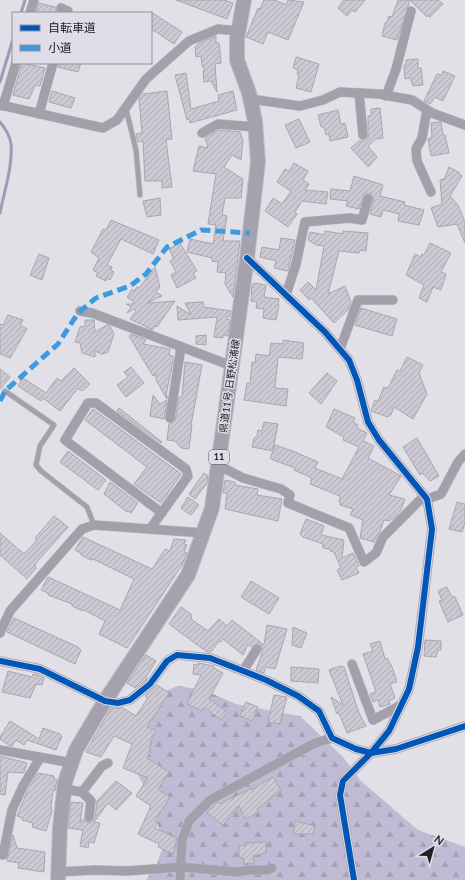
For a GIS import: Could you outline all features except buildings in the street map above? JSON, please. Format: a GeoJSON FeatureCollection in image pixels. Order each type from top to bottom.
{"type":"FeatureCollection","features":[{"type":"Feature","properties":{"kind":"main road","name":"県道11号 日野松浦線"},"geometry":{"type":"LineString","coordinates":[[58,876],[60,827],[64,790],[76,750],[105,701],[188,575],[212,508],[247,258],[258,162],[255,127],[250,99],[238,60],[238,31],[244,0]]}},
{"type":"Feature","properties":{"kind":"street"},"geometry":{"type":"LineString","coordinates":[[30,12],[34,0]]}},
{"type":"Feature","properties":{"kind":"street"},"geometry":{"type":"LineString","coordinates":[[386,96],[396,69],[411,11]]}},
{"type":"Feature","properties":{"kind":"street"},"geometry":{"type":"LineString","coordinates":[[16,64],[2,105],[103,128],[117,120],[125,105],[146,79],[189,40],[218,29],[238,31]]}},
{"type":"Feature","properties":{"kind":"street"},"geometry":{"type":"LineString","coordinates":[[39,114],[54,64]]}},
{"type":"Feature","properties":{"kind":"street"},"geometry":{"type":"LineString","coordinates":[[250,99],[300,106],[323,100],[340,92],[359,93],[412,100],[428,110],[464,122]]}},
{"type":"Feature","properties":{"kind":"street"},"geometry":{"type":"LineString","coordinates":[[359,93],[364,135]]}},
{"type":"Feature","properties":{"kind":"street"},"geometry":{"type":"LineString","coordinates":[[428,110],[422,138],[416,149],[417,161],[431,192]]}},
{"type":"Feature","properties":{"kind":"street"},"geometry":{"type":"LineString","coordinates":[[202,133],[218,124],[255,127]]}},
{"type":"Feature","properties":{"kind":"street"},"geometry":{"type":"LineString","coordinates":[[286,295],[296,264],[305,222],[350,218],[362,220],[368,199]]}},
{"type":"Feature","properties":{"kind":"street"},"geometry":{"type":"LineString","coordinates":[[247,258],[350,360],[368,422],[379,440],[425,498],[432,529],[423,604],[412,675],[408,689],[389,731],[371,753],[343,781],[340,795],[354,880]]}},
{"type":"Feature","properties":{"kind":"street"},"geometry":{"type":"LineString","coordinates":[[340,349],[358,300],[393,300]]}},
{"type":"Feature","properties":{"kind":"street"},"geometry":{"type":"LineString","coordinates":[[80,311],[92,313],[232,366]]}},
{"type":"Feature","properties":{"kind":"street"},"geometry":{"type":"LineString","coordinates":[[170,418],[181,347]]}},
{"type":"Feature","properties":{"kind":"street"},"geometry":{"type":"LineString","coordinates":[[150,529],[162,513],[188,476],[186,469],[96,403],[88,403],[65,440],[162,513]]}},
{"type":"Feature","properties":{"kind":"street"},"geometry":{"type":"LineString","coordinates":[[218,465],[243,478],[281,489],[290,495],[288,503],[348,528],[364,562],[376,552],[383,538],[425,498],[441,494],[458,462],[465,454]]}},
{"type":"Feature","properties":{"kind":"street"},"geometry":{"type":"LineString","coordinates":[[0,633],[10,611],[82,529],[94,525],[204,533]]}},
{"type":"Feature","properties":{"kind":"street"},"geometry":{"type":"LineString","coordinates":[[243,671],[257,649]]}},
{"type":"Feature","properties":{"kind":"street"},"geometry":{"type":"LineString","coordinates":[[0,661],[40,669],[105,701],[118,703],[130,700],[150,684],[167,661],[177,655],[210,658],[266,680],[304,700],[318,711],[332,738],[356,749],[371,753],[396,748],[465,726]]}},
{"type":"Feature","properties":{"kind":"street"},"geometry":{"type":"LineString","coordinates":[[352,664],[373,720],[401,705]]}},
{"type":"Feature","properties":{"kind":"street"},"geometry":{"type":"LineString","coordinates":[[180,880],[182,841],[189,821],[210,800],[315,743],[332,738]]}},
{"type":"Feature","properties":{"kind":"street"},"geometry":{"type":"LineString","coordinates":[[0,750],[72,764]]}},
{"type":"Feature","properties":{"kind":"street"},"geometry":{"type":"LineString","coordinates":[[3,855],[12,810],[23,786],[40,758]]}},
{"type":"Feature","properties":{"kind":"street"},"geometry":{"type":"LineString","coordinates":[[82,792],[102,766],[108,763]]}},
{"type":"Feature","properties":{"kind":"street"},"geometry":{"type":"LineString","coordinates":[[64,790],[82,792],[91,801],[89,817]]}},
{"type":"Feature","properties":{"kind":"street"},"geometry":{"type":"LineString","coordinates":[[58,876],[181,867],[237,872],[249,870],[268,870],[272,868]]}},
{"type":"Feature","properties":{"kind":"lane"},"geometry":{"type":"LineString","coordinates":[[125,105],[136,150],[140,195]]}},
{"type":"Feature","properties":{"kind":"lane"},"geometry":{"type":"LineString","coordinates":[[5,392],[54,425],[40,446],[36,465],[41,471],[87,507],[94,525]]}},
{"type":"Feature","properties":{"kind":"green space"},"geometry":{"type":"Polygon","coordinates":[[[178,686],[204,690],[236,704],[300,716],[343,757],[361,781],[418,830],[465,847],[465,880],[146,880],[155,868],[163,847],[152,800],[139,777],[131,731],[137,713],[153,696],[178,686]]]}},
{"type":"Feature","properties":{"kind":"waterway"},"geometry":{"type":"LineString","coordinates":[[21,12],[25,0]]}},
{"type":"Feature","properties":{"kind":"waterway"},"geometry":{"type":"LineString","coordinates":[[0,82],[12,42]]}},
{"type":"Feature","properties":{"kind":"waterway"},"geometry":{"type":"LineString","coordinates":[[0,122],[10,138],[11,144],[11,161],[0,213]]}},
{"type":"Feature","properties":{"kind":"marked path"},"geometry":{"type":"LineString","coordinates":[[0,401],[5,391],[58,344],[78,313],[96,298],[130,286],[146,274],[167,247],[201,230],[250,233]]}},
{"type":"Feature","properties":{"kind":"cycle path"},"geometry":{"type":"LineString","coordinates":[[247,258],[325,332],[349,360],[357,380],[368,422],[379,440],[427,499],[432,529],[418,647],[409,689],[389,731],[371,753],[343,781],[340,795],[354,880]]}},
{"type":"Feature","properties":{"kind":"cycle path"},"geometry":{"type":"LineString","coordinates":[[0,661],[40,669],[105,701],[118,703],[130,700],[150,684],[167,661],[177,655],[210,658],[266,680],[298,696],[319,711],[332,738],[356,749],[371,753],[396,749],[465,726]]}}]}
